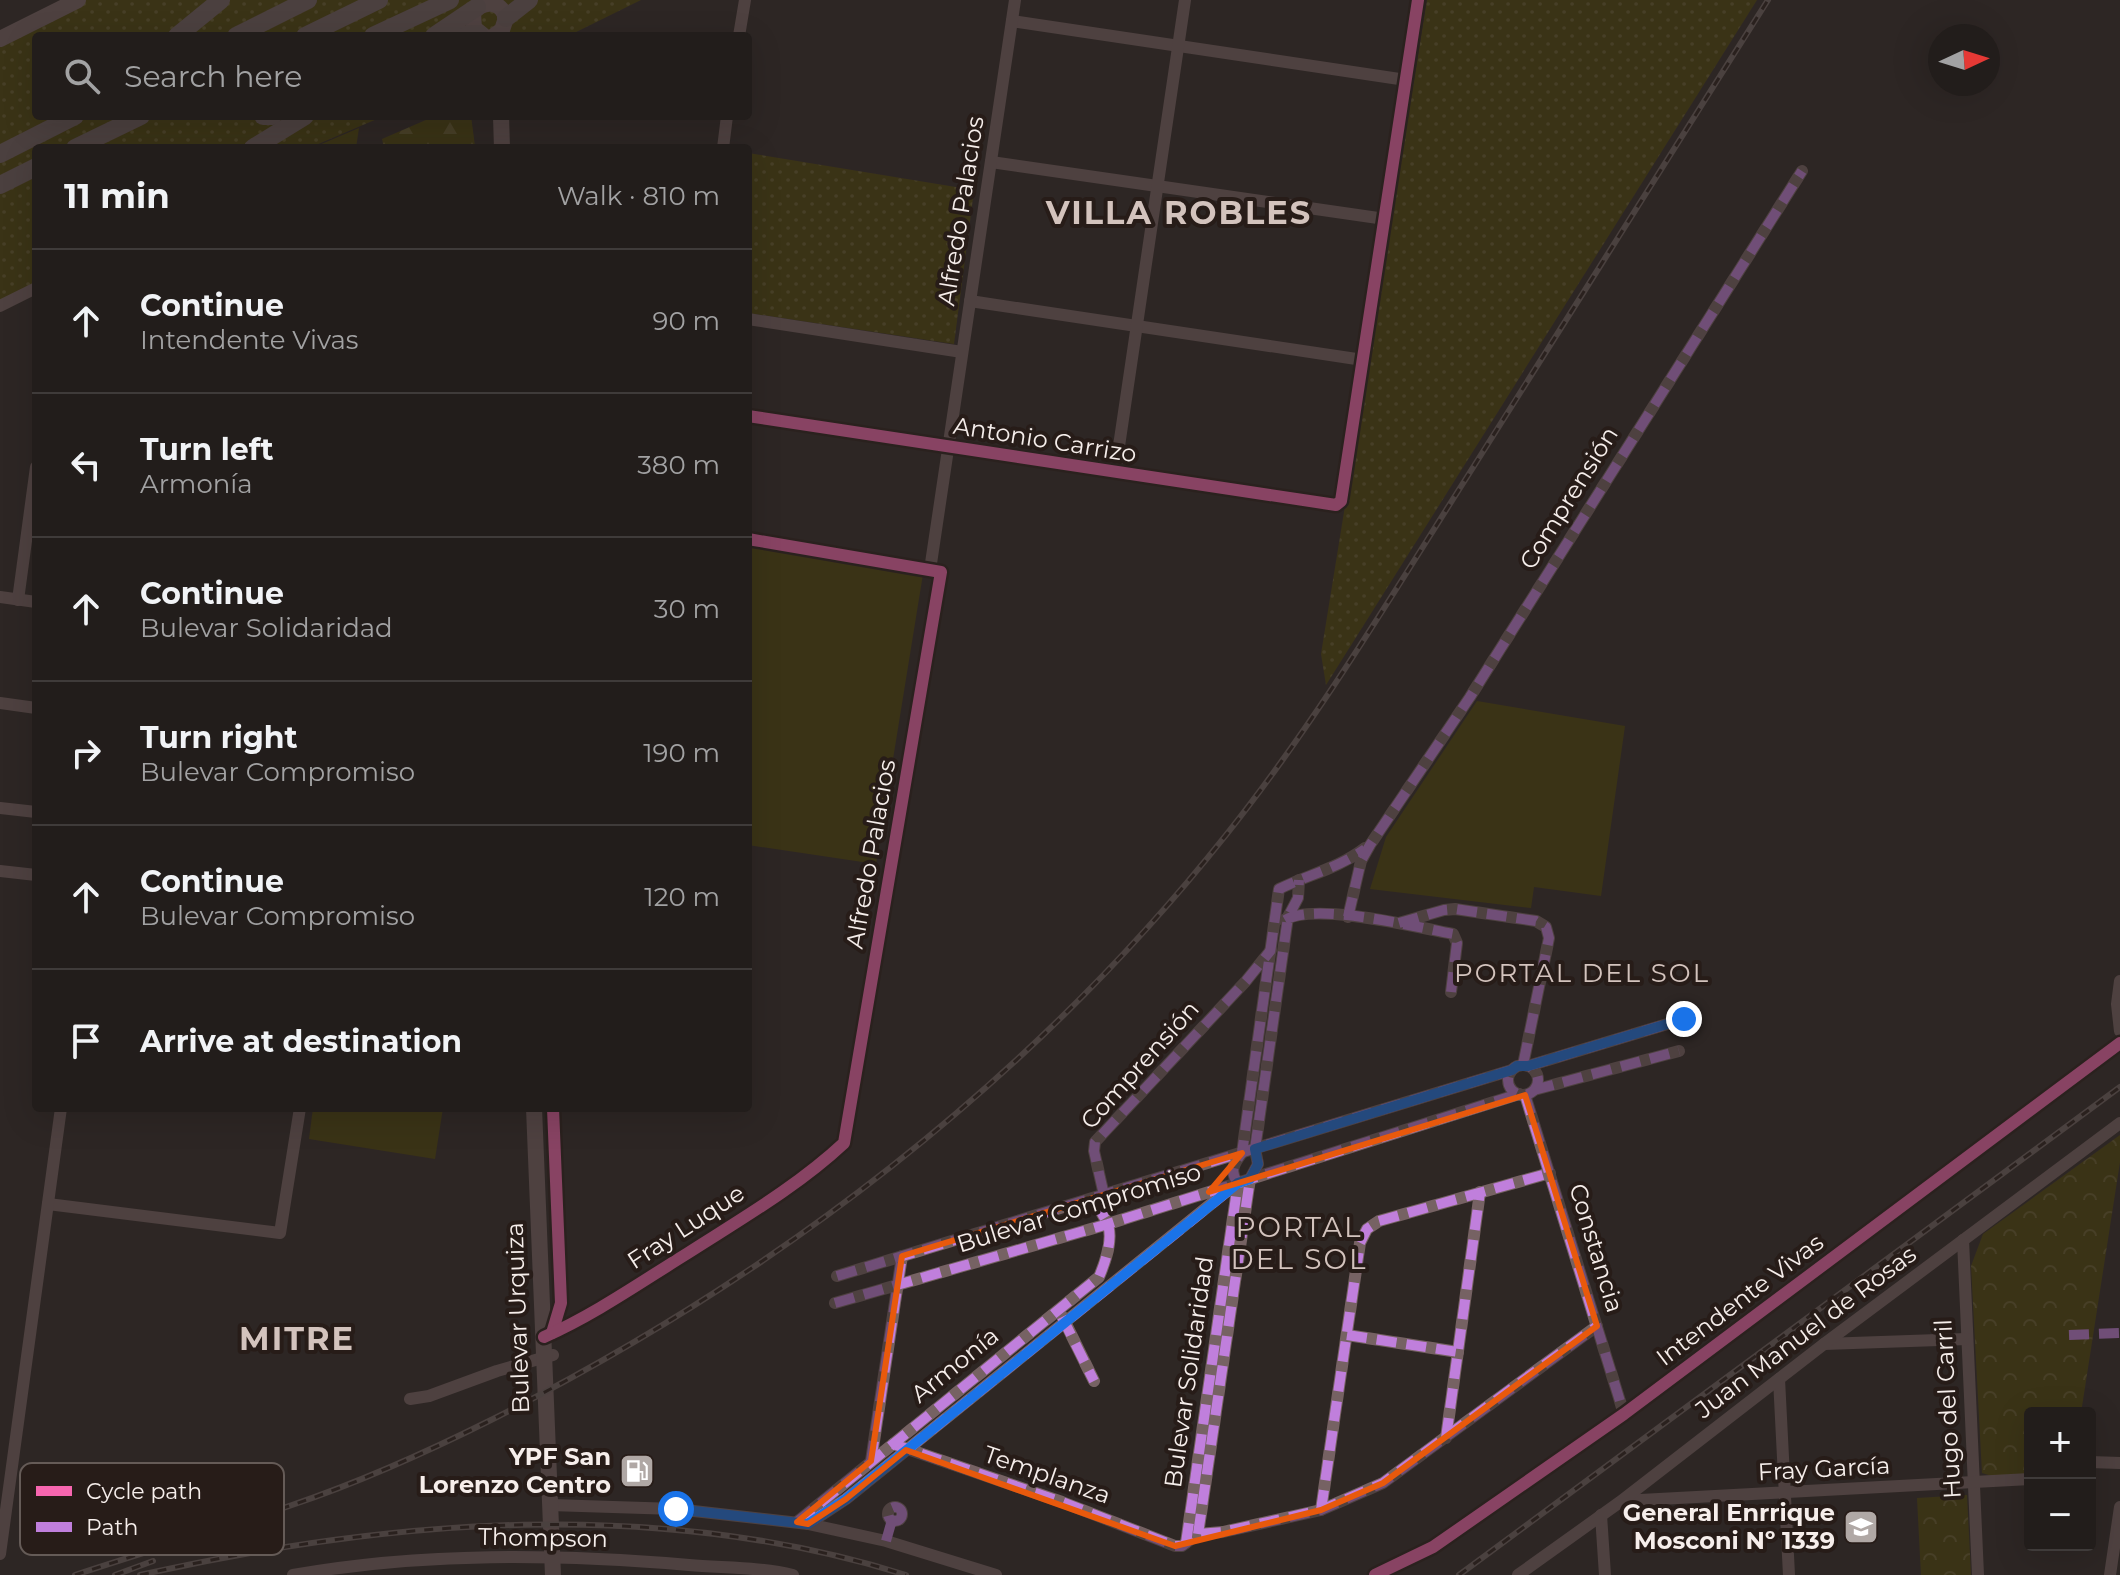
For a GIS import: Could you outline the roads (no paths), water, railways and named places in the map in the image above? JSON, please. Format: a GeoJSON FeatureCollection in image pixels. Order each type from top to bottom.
{"type":"FeatureCollection","features":[{"type":"Feature","properties":{"kind":"highway"},"geometry":{"type":"LineString","coordinates":[[182,32],[221,0]]}},
{"type":"Feature","properties":{"kind":"highway"},"geometry":{"type":"LineString","coordinates":[[244,32],[308,0]]}},
{"type":"Feature","properties":{"kind":"highway"},"geometry":{"type":"LineString","coordinates":[[313,32],[379,0]]}},
{"type":"Feature","properties":{"kind":"highway"},"geometry":{"type":"LineString","coordinates":[[382,32],[450,0]]}},
{"type":"Feature","properties":{"kind":"highway"},"geometry":{"type":"LineString","coordinates":[[461,32],[494,27],[529,0]]}},
{"type":"Feature","properties":{"kind":"highway"},"geometry":{"type":"LineString","coordinates":[[441,32],[480,4]]}},
{"type":"Feature","properties":{"kind":"highway"},"geometry":{"type":"LineString","coordinates":[[29,139],[53,120]]}},
{"type":"Feature","properties":{"kind":"highway"},"geometry":{"type":"LineString","coordinates":[[0,154],[67,120]]}},
{"type":"Feature","properties":{"kind":"highway"},"geometry":{"type":"LineString","coordinates":[[83,144],[133,120]]}},
{"type":"Feature","properties":{"kind":"highway"},"geometry":{"type":"LineString","coordinates":[[257,144],[280,122]]}},
{"type":"Feature","properties":{"kind":"highway"},"geometry":{"type":"LineString","coordinates":[[0,185],[32,169]]}},
{"type":"Feature","properties":{"kind":"highway"},"geometry":{"type":"LineString","coordinates":[[0,193],[32,183]]}},
{"type":"Feature","properties":{"kind":"main road"},"geometry":{"type":"LineString","coordinates":[[0,39],[78,0]]}},
{"type":"Feature","properties":{"kind":"main road"},"geometry":{"type":"LineString","coordinates":[[491,3],[494,27],[472,21],[480,4],[491,3]]}},
{"type":"Feature","properties":{"kind":"main road"},"geometry":{"type":"LineString","coordinates":[[498,120],[499,144]]}},
{"type":"Feature","properties":{"kind":"main road","name":"Bulevar Urquiza"},"geometry":{"type":"LineString","coordinates":[[534,1112],[549,1356],[555,1567]]}},
{"type":"Feature","properties":{"kind":"main road","name":"Bulevar Urquiza"},"geometry":{"type":"LineString","coordinates":[[543,1112],[548,1335]]}},
{"type":"Feature","properties":{"kind":"street"},"geometry":{"type":"LineString","coordinates":[[740,32],[745,0]]}},
{"type":"Feature","properties":{"kind":"street","name":"Alfredo Palacios"},"geometry":{"type":"LineString","coordinates":[[844,1143],[935,571],[948,448],[1015,0]]}},
{"type":"Feature","properties":{"kind":"street"},"geometry":{"type":"LineString","coordinates":[[1115,473],[1185,0]]}},
{"type":"Feature","properties":{"kind":"street"},"geometry":{"type":"LineString","coordinates":[[970,301],[1363,360],[1418,0]]}},
{"type":"Feature","properties":{"kind":"street"},"geometry":{"type":"LineString","coordinates":[[1012,21],[1406,80]]}},
{"type":"Feature","properties":{"kind":"street"},"geometry":{"type":"LineString","coordinates":[[724,144],[726,120]]}},
{"type":"Feature","properties":{"kind":"street"},"geometry":{"type":"LineString","coordinates":[[991,162],[1385,219]]}},
{"type":"Feature","properties":{"kind":"street","name":"Comprensión"},"geometry":{"type":"LineString","coordinates":[[1348,917],[1361,861],[1370,845],[1470,697],[1802,171]]}},
{"type":"Feature","properties":{"kind":"street"},"geometry":{"type":"LineString","coordinates":[[0,306],[32,290]]}},
{"type":"Feature","properties":{"kind":"street"},"geometry":{"type":"LineString","coordinates":[[752,320],[962,352]]}},
{"type":"Feature","properties":{"kind":"street","name":"Antonio Carrizo"},"geometry":{"type":"LineString","coordinates":[[752,417],[1336,505],[1341,501],[1363,360]]}},
{"type":"Feature","properties":{"kind":"street"},"geometry":{"type":"LineString","coordinates":[[18,600],[32,497]]}},
{"type":"Feature","properties":{"kind":"street"},"geometry":{"type":"LineString","coordinates":[[752,540],[935,571]]}},
{"type":"Feature","properties":{"kind":"street"},"geometry":{"type":"LineString","coordinates":[[0,597],[32,602]]}},
{"type":"Feature","properties":{"kind":"street"},"geometry":{"type":"LineString","coordinates":[[0,703],[32,707]]}},
{"type":"Feature","properties":{"kind":"street"},"geometry":{"type":"LineString","coordinates":[[0,808],[32,812]]}},
{"type":"Feature","properties":{"kind":"street","name":"Comprensión"},"geometry":{"type":"LineString","coordinates":[[1299,880],[1351,859],[1370,845]]}},
{"type":"Feature","properties":{"kind":"street"},"geometry":{"type":"LineString","coordinates":[[0,871],[32,875]]}},
{"type":"Feature","properties":{"kind":"street","name":"Bulevar Solidaridad"},"geometry":{"type":"LineString","coordinates":[[1186,1543],[1244,1181],[1258,1164],[1248,1151],[1279,889],[1299,880],[1298,898],[1288,917],[1248,1151],[1235,1162],[1233,1170],[1244,1181]]}},
{"type":"Feature","properties":{"kind":"street"},"geometry":{"type":"LineString","coordinates":[[1399,923],[1455,909],[1536,921],[1546,927],[1549,938],[1521,1067],[1509,1084],[1526,1093],[1537,1076],[1521,1067]]}},
{"type":"Feature","properties":{"kind":"street"},"geometry":{"type":"LineString","coordinates":[[1275,926],[1288,917],[1314,912],[1399,923],[1453,934],[1457,943],[1451,992]]}},
{"type":"Feature","properties":{"kind":"street","name":"Comprensión"},"geometry":{"type":"LineString","coordinates":[[1108,1224],[1099,1211],[1099,1202],[1104,1195],[1094,1151],[1095,1142],[1246,981],[1271,950]]}},
{"type":"Feature","properties":{"kind":"street"},"geometry":{"type":"LineString","coordinates":[[2120,981],[2117,1004],[2120,1031]]}},
{"type":"Feature","properties":{"kind":"street","name":"Bulevar Compromiso"},"geometry":{"type":"LineString","coordinates":[[837,1276],[1684,1019]]}},
{"type":"Feature","properties":{"kind":"street","name":"Intendente Vivas"},"geometry":{"type":"LineString","coordinates":[[1375,1575],[1433,1547],[1624,1414],[2120,1043]]}},
{"type":"Feature","properties":{"kind":"street","name":"Bulevar Compromiso"},"geometry":{"type":"LineString","coordinates":[[835,1303],[1108,1224],[1526,1093],[1679,1051]]}},
{"type":"Feature","properties":{"kind":"street","name":"Constancia"},"geometry":{"type":"LineString","coordinates":[[1526,1093],[1624,1414]]}},
{"type":"Feature","properties":{"kind":"street"},"geometry":{"type":"LineString","coordinates":[[0,1554],[6,1465],[60,1112]]}},
{"type":"Feature","properties":{"kind":"street"},"geometry":{"type":"LineString","coordinates":[[48,1204],[280,1233],[299,1112]]}},
{"type":"Feature","properties":{"kind":"street","name":"Juan Manuel de Rosas"},"geometry":{"type":"LineString","coordinates":[[1518,1575],[1620,1502],[1824,1344],[2120,1123]]}},
{"type":"Feature","properties":{"kind":"street","name":"Fray Luque"},"geometry":{"type":"LineString","coordinates":[[548,1335],[636,1286],[732,1225],[819,1167],[844,1143]]}},
{"type":"Feature","properties":{"kind":"street"},"geometry":{"type":"LineString","coordinates":[[1321,1510],[1360,1243],[1367,1229],[1379,1221],[1550,1173]]}},
{"type":"Feature","properties":{"kind":"street","name":"Bulevar Solidaridad"},"geometry":{"type":"LineString","coordinates":[[1198,1534],[1244,1181]]}},
{"type":"Feature","properties":{"kind":"street","name":"Armonía"},"geometry":{"type":"LineString","coordinates":[[802,1523],[846,1499],[1244,1181]]}},
{"type":"Feature","properties":{"kind":"street"},"geometry":{"type":"LineString","coordinates":[[1446,1438],[1480,1192]]}},
{"type":"Feature","properties":{"kind":"street","name":"Armonía"},"geometry":{"type":"LineString","coordinates":[[802,1523],[871,1461],[1099,1277],[1106,1260],[1108,1224]]}},
{"type":"Feature","properties":{"kind":"street","name":"Hugo del Carril"},"geometry":{"type":"LineString","coordinates":[[1963,1240],[1978,1575]]}},
{"type":"Feature","properties":{"kind":"street"},"geometry":{"type":"LineString","coordinates":[[871,1461],[902,1256]]}},
{"type":"Feature","properties":{"kind":"street"},"geometry":{"type":"LineString","coordinates":[[1059,1310],[1094,1381]]}},
{"type":"Feature","properties":{"kind":"street"},"geometry":{"type":"LineString","coordinates":[[1186,1543],[1198,1534],[1223,1532],[1321,1510],[1383,1483],[1597,1326]]}},
{"type":"Feature","properties":{"kind":"street"},"geometry":{"type":"LineString","coordinates":[[1347,1335],[1458,1352]]}},
{"type":"Feature","properties":{"kind":"street"},"geometry":{"type":"LineString","coordinates":[[1824,1344],[1967,1339]]}},
{"type":"Feature","properties":{"kind":"street"},"geometry":{"type":"LineString","coordinates":[[410,1399],[429,1396],[549,1356]]}},
{"type":"Feature","properties":{"kind":"street"},"geometry":{"type":"LineString","coordinates":[[1779,1379],[1789,1575]]}},
{"type":"Feature","properties":{"kind":"street","name":"Templanza"},"geometry":{"type":"LineString","coordinates":[[893,1444],[1062,1502],[1175,1546],[1186,1543]]}},
{"type":"Feature","properties":{"kind":"street"},"geometry":{"type":"LineString","coordinates":[[2096,1462],[2120,1463]]}},
{"type":"Feature","properties":{"kind":"street","name":"Fray García"},"geometry":{"type":"LineString","coordinates":[[1620,1502],[2024,1479]]}},
{"type":"Feature","properties":{"kind":"street"},"geometry":{"type":"LineString","coordinates":[[553,1505],[711,1511],[802,1523],[886,1541],[996,1575]]}},
{"type":"Feature","properties":{"kind":"street"},"geometry":{"type":"LineString","coordinates":[[2110,1575],[2120,1507]]}},
{"type":"Feature","properties":{"kind":"street"},"geometry":{"type":"LineString","coordinates":[[1601,1515],[1605,1575]]}},
{"type":"Feature","properties":{"kind":"street"},"geometry":{"type":"LineString","coordinates":[[886,1541],[892,1520]]}},
{"type":"Feature","properties":{"kind":"street"},"geometry":{"type":"LineString","coordinates":[[417,1575],[419,1559]]}},
{"type":"Feature","properties":{"kind":"street","name":"Thompson"},"geometry":{"type":"LineString","coordinates":[[293,1575],[419,1559],[790,1575]]}},
{"type":"Feature","properties":{"kind":"railway"},"geometry":{"type":"LineString","coordinates":[[284,1507],[393,1466],[491,1420],[697,1304],[796,1238],[890,1167],[981,1092],[1068,1011],[1149,926],[1226,835],[1322,704],[1768,0]]}},
{"type":"Feature","properties":{"kind":"railway"},"geometry":{"type":"LineString","coordinates":[[1459,1575],[2120,1087]]}},
{"type":"Feature","properties":{"kind":"railway"},"geometry":{"type":"LineString","coordinates":[[284,1548],[427,1530],[524,1525],[621,1526],[717,1534],[812,1550],[906,1575]]}},
{"type":"Feature","properties":{"kind":"railway"},"geometry":{"type":"LineString","coordinates":[[75,1575],[138,1555]]}},
{"type":"Feature","properties":{"kind":"railway"},"geometry":{"type":"LineString","coordinates":[[140,1575],[241,1555]]}},
{"type":"Feature","properties":{"kind":"railway"},"geometry":{"type":"LineString","coordinates":[[115,1575],[153,1561]]}},
{"type":"Feature","properties":{"kind":"place","name":"YPF San Lorenzo Centro"},"geometry":{"type":"Point","coordinates":[637,1471]}},
{"type":"Feature","properties":{"kind":"place","name":"General Enrrique Mosconi Nº 1339"},"geometry":{"type":"Point","coordinates":[1861,1527]}},
{"type":"Feature","properties":{"kind":"district","name":"VILLA ROBLES"},"geometry":{"type":"Point","coordinates":[1179,213]}},
{"type":"Feature","properties":{"kind":"district","name":"PORTAL DEL SOL"},"geometry":{"type":"Point","coordinates":[1582,973]}},
{"type":"Feature","properties":{"kind":"district","name":"PORTAL DEL SOL"},"geometry":{"type":"Point","coordinates":[1299,1243]}},
{"type":"Feature","properties":{"kind":"district","name":"MITRE"},"geometry":{"type":"Point","coordinates":[297,1339]}}]}
